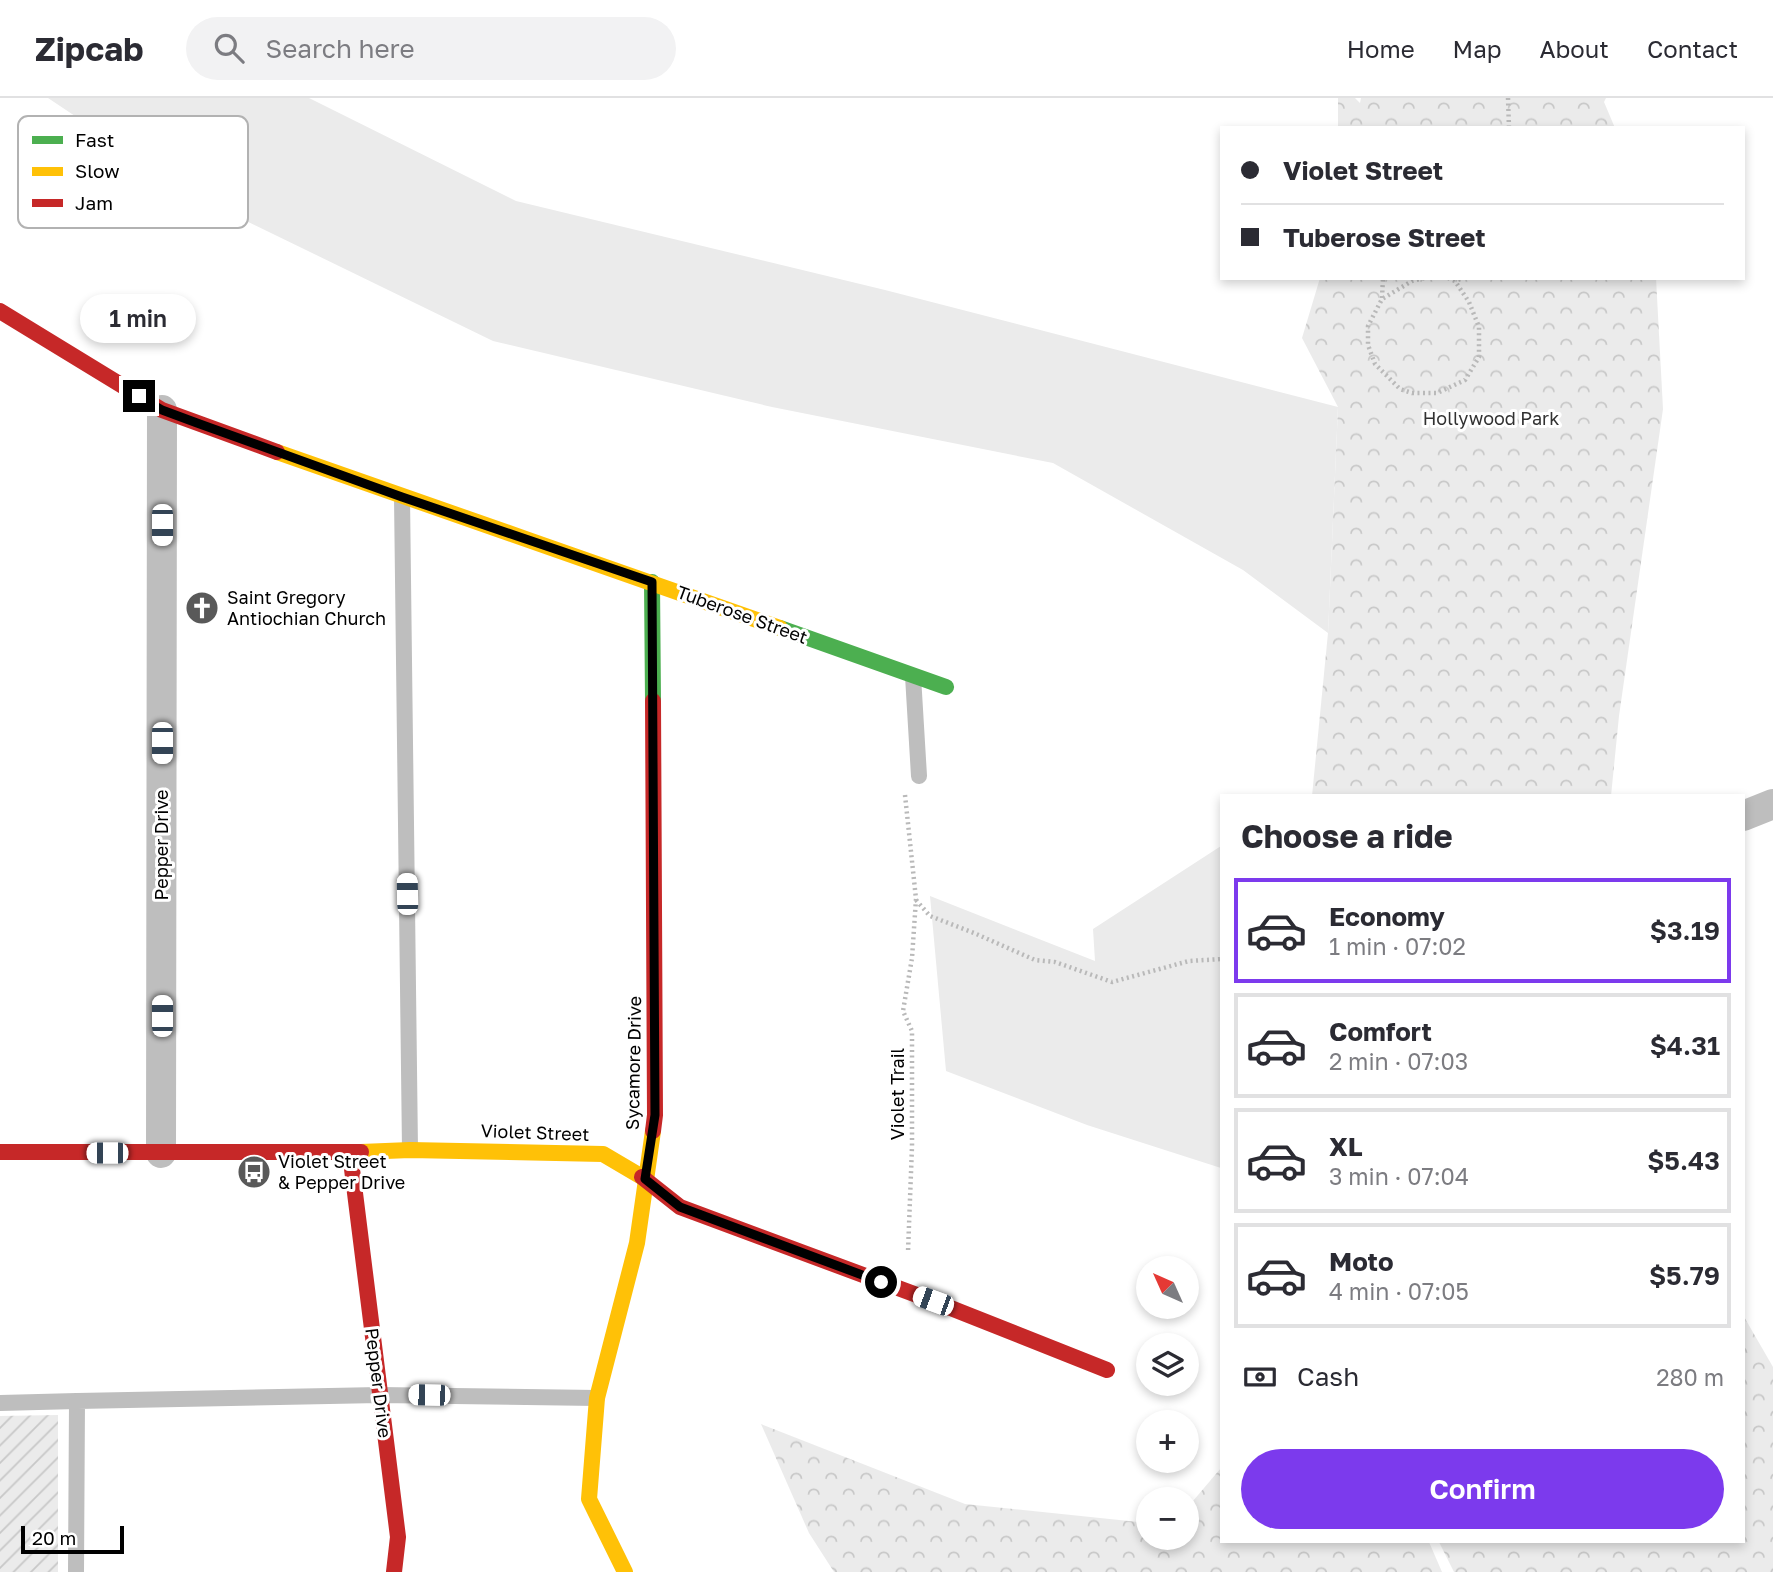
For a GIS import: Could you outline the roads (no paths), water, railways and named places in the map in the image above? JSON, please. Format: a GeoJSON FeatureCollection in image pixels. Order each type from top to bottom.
{"type":"FeatureCollection","features":[{"type":"Feature","properties":{"kind":"street","name":"Tuberose Street"},"geometry":{"type":"LineString","coordinates":[[0,311],[162,410],[946,687]]}},
{"type":"Feature","properties":{"kind":"street","name":"Pepper Drive"},"geometry":{"type":"LineString","coordinates":[[161,1153],[162,410]]}},
{"type":"Feature","properties":{"kind":"street","name":"Sycamore Drive"},"geometry":{"type":"LineString","coordinates":[[625,1572],[589,1499],[597,1398],[637,1243],[655,1115],[652,582]]}},
{"type":"Feature","properties":{"kind":"street"},"geometry":{"type":"LineString","coordinates":[[1745,815],[1773,804]]}},
{"type":"Feature","properties":{"kind":"street","name":"Violet Street"},"geometry":{"type":"LineString","coordinates":[[0,1152],[350,1153],[410,1150],[603,1154],[645,1179],[680,1207],[1107,1370]]}},
{"type":"Feature","properties":{"kind":"street","name":"Pepper Drive"},"geometry":{"type":"LineString","coordinates":[[350,1153],[398,1536],[394,1572]]}},
{"type":"Feature","properties":{"kind":"lane"},"geometry":{"type":"LineString","coordinates":[[402,497],[410,1150]]}},
{"type":"Feature","properties":{"kind":"lane"},"geometry":{"type":"LineString","coordinates":[[913,676],[919,776]]}},
{"type":"Feature","properties":{"kind":"lane"},"geometry":{"type":"LineString","coordinates":[[0,1404],[379,1395],[597,1398]]}},
{"type":"Feature","properties":{"kind":"lane"},"geometry":{"type":"LineString","coordinates":[[76,1572],[77,1401]]}},
{"type":"Feature","properties":{"kind":"place","name":"Saint Gregory Antiochian Church"},"geometry":{"type":"Point","coordinates":[202,608]}},
{"type":"Feature","properties":{"kind":"place","name":"Violet Street & Pepper Drive"},"geometry":{"type":"Point","coordinates":[254,1172]}},
{"type":"Feature","properties":{"kind":"park label","name":"Hollywood Park"},"geometry":{"type":"Point","coordinates":[1491,419]}}]}
